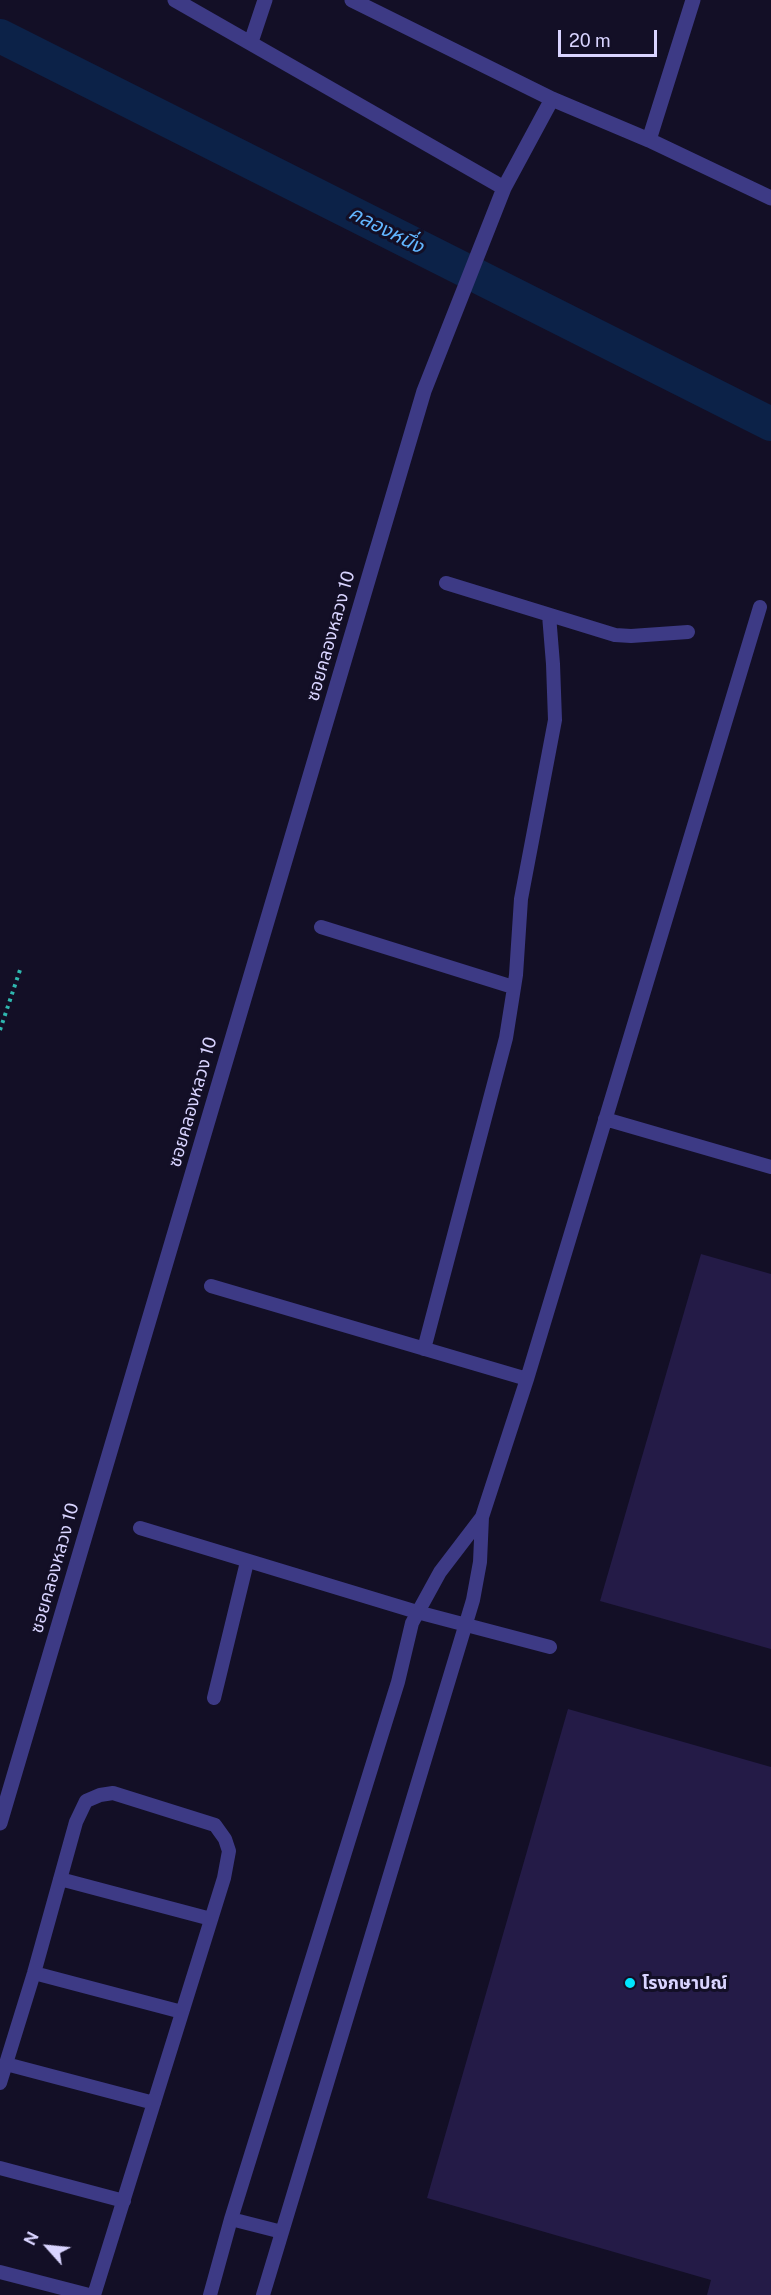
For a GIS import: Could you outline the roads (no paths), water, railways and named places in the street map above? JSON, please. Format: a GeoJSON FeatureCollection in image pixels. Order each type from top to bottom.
{"type":"FeatureCollection","features":[{"type":"Feature","properties":{"kind":"street"},"geometry":{"type":"LineString","coordinates":[[250,42],[265,0]]}},
{"type":"Feature","properties":{"kind":"street"},"geometry":{"type":"LineString","coordinates":[[352,0],[552,99],[649,140],[771,198]]}},
{"type":"Feature","properties":{"kind":"street"},"geometry":{"type":"LineString","coordinates":[[649,140],[693,0]]}},
{"type":"Feature","properties":{"kind":"street"},"geometry":{"type":"LineString","coordinates":[[182,2],[504,188]]}},
{"type":"Feature","properties":{"kind":"street","name":"ซอยคลองหลวง 10"},"geometry":{"type":"LineString","coordinates":[[0,1823],[424,391],[504,188],[552,99]]}},
{"type":"Feature","properties":{"kind":"lane"},"geometry":{"type":"LineString","coordinates":[[446,583],[615,635],[688,632]]}},
{"type":"Feature","properties":{"kind":"lane"},"geometry":{"type":"LineString","coordinates":[[263,2295],[473,1600],[480,1562],[482,1517],[527,1379],[760,607]]}},
{"type":"Feature","properties":{"kind":"lane"},"geometry":{"type":"LineString","coordinates":[[424,1349],[506,1038],[520,932],[521,899],[555,720],[554,664],[549,615]]}},
{"type":"Feature","properties":{"kind":"lane"},"geometry":{"type":"LineString","coordinates":[[321,927],[513,987]]}},
{"type":"Feature","properties":{"kind":"lane"},"geometry":{"type":"LineString","coordinates":[[606,1119],[771,1167]]}},
{"type":"Feature","properties":{"kind":"lane"},"geometry":{"type":"LineString","coordinates":[[212,1286],[527,1379]]}},
{"type":"Feature","properties":{"kind":"lane"},"geometry":{"type":"LineString","coordinates":[[210,2295],[231,2219],[395,1694],[412,1623],[440,1572],[482,1517]]}},
{"type":"Feature","properties":{"kind":"lane"},"geometry":{"type":"LineString","coordinates":[[140,1528],[465,1626],[550,1647]]}},
{"type":"Feature","properties":{"kind":"lane"},"geometry":{"type":"LineString","coordinates":[[214,1698],[247,1562]]}},
{"type":"Feature","properties":{"kind":"lane"},"geometry":{"type":"LineString","coordinates":[[0,2083],[34,1973],[76,1822],[87,1801],[100,1795],[113,1793],[215,1825],[225,1839],[229,1851],[211,1919],[94,2295]]}},
{"type":"Feature","properties":{"kind":"lane"},"geometry":{"type":"LineString","coordinates":[[60,1880],[211,1919]]}},
{"type":"Feature","properties":{"kind":"lane"},"geometry":{"type":"LineString","coordinates":[[34,1973],[182,2012]]}},
{"type":"Feature","properties":{"kind":"lane"},"geometry":{"type":"LineString","coordinates":[[6,2064],[154,2103]]}},
{"type":"Feature","properties":{"kind":"lane"},"geometry":{"type":"LineString","coordinates":[[0,2168],[124,2200]]}},
{"type":"Feature","properties":{"kind":"lane"},"geometry":{"type":"LineString","coordinates":[[231,2219],[282,2232]]}},
{"type":"Feature","properties":{"kind":"lane"},"geometry":{"type":"LineString","coordinates":[[0,2272],[89,2295]]}},
{"type":"Feature","properties":{"kind":"waterway","name":"คลองหนึ่ง"},"geometry":{"type":"LineString","coordinates":[[0,36],[771,424]]}},
{"type":"Feature","properties":{"kind":"place","name":"โรงกษาปณ์"},"geometry":{"type":"Point","coordinates":[630,1983]}}]}
